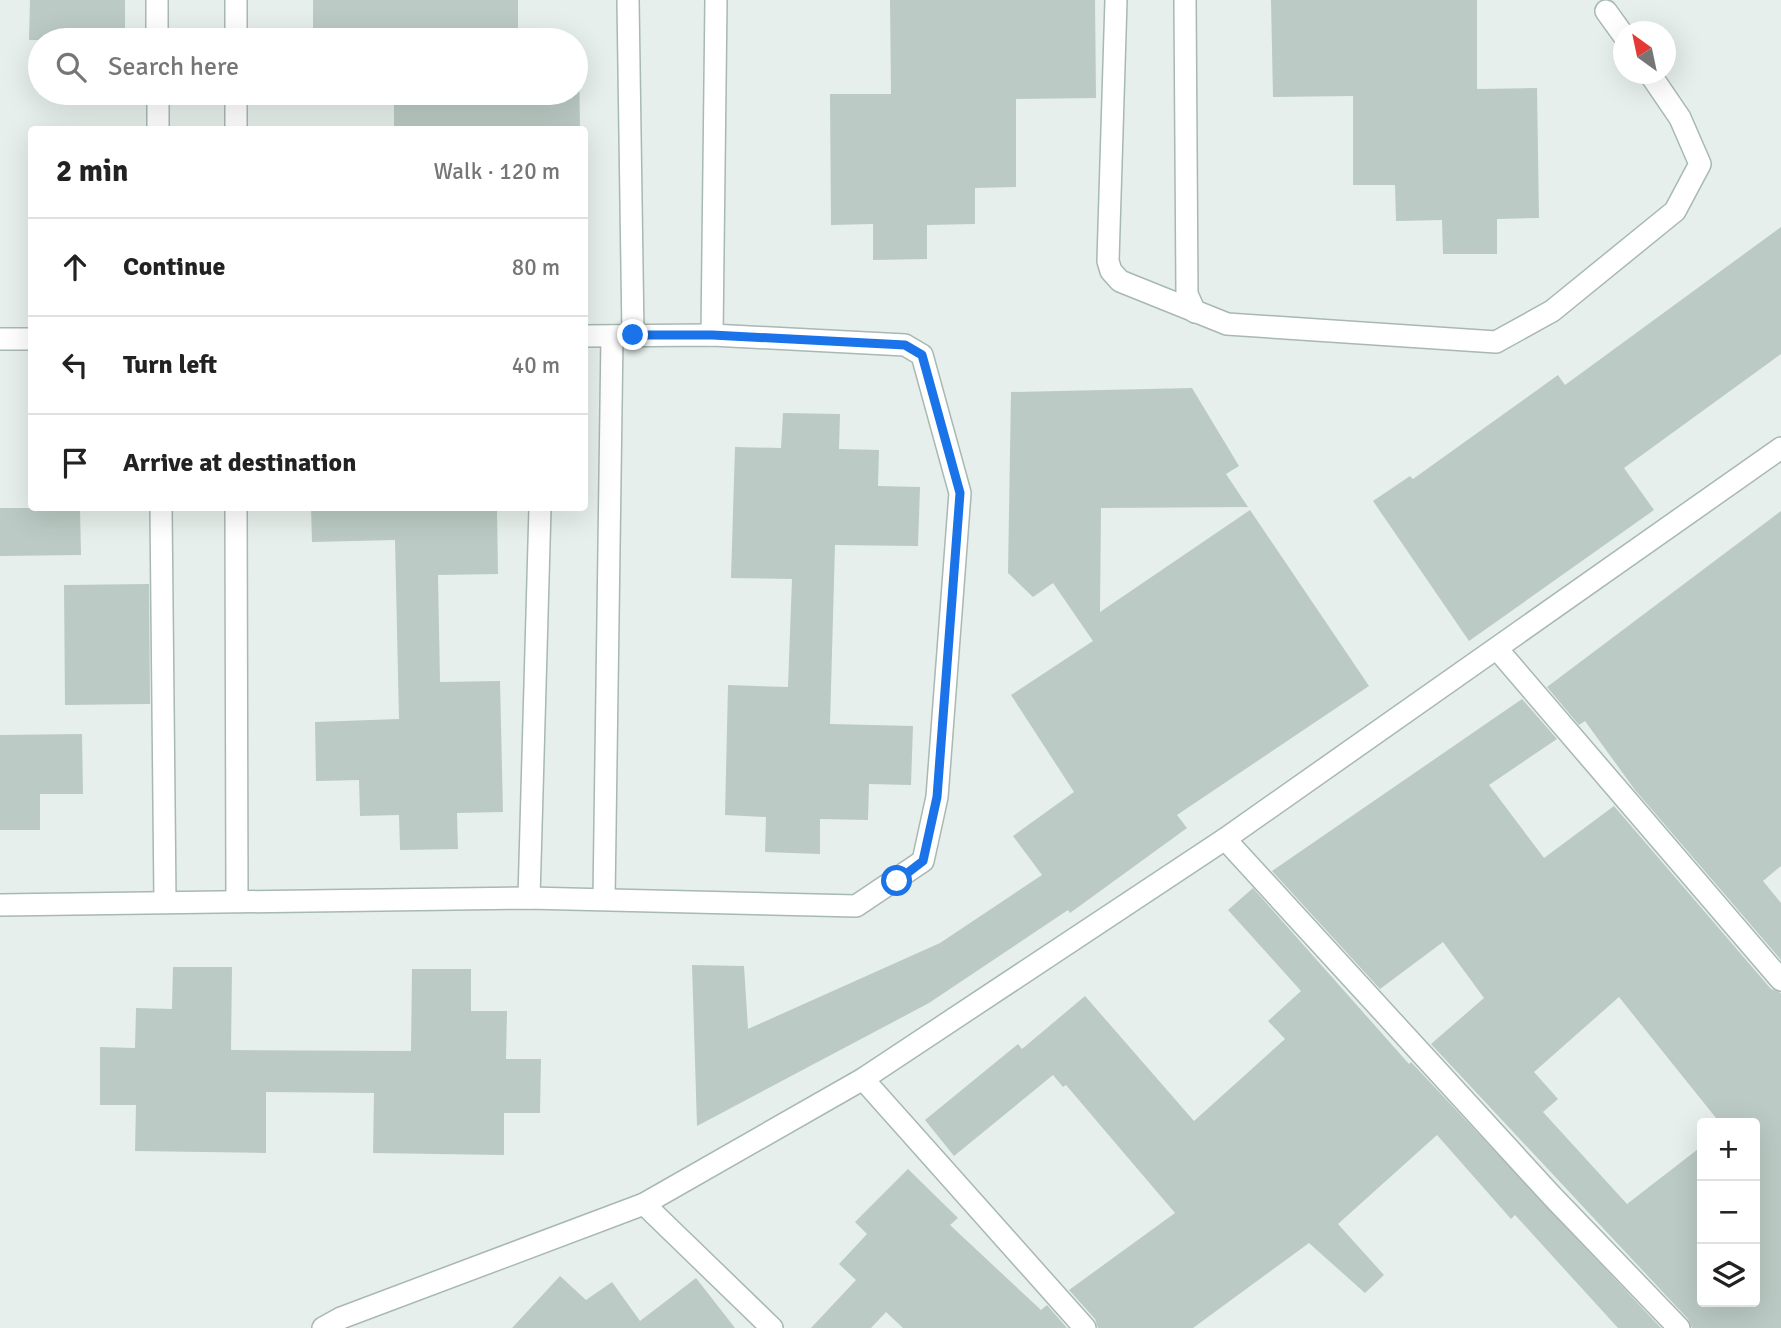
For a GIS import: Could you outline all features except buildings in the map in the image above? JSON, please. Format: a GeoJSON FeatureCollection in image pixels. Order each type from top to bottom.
{"type":"FeatureCollection","features":[{"type":"Feature","properties":{"kind":"street"},"geometry":{"type":"LineString","coordinates":[[157,0],[158,28]]}},
{"type":"Feature","properties":{"kind":"street"},"geometry":{"type":"LineString","coordinates":[[236,0],[236,28]]}},
{"type":"Feature","properties":{"kind":"street"},"geometry":{"type":"LineString","coordinates":[[628,0],[633,335]]}},
{"type":"Feature","properties":{"kind":"street"},"geometry":{"type":"LineString","coordinates":[[712,335],[716,0]]}},
{"type":"Feature","properties":{"kind":"street"},"geometry":{"type":"LineString","coordinates":[[1116,0],[1108,261],[1111,271],[1120,281],[1227,324],[1496,342],[1552,311],[1675,211],[1700,164],[1680,118],[1657,84]]}},
{"type":"Feature","properties":{"kind":"street"},"geometry":{"type":"LineString","coordinates":[[1185,0],[1187,294],[1195,312]]}},
{"type":"Feature","properties":{"kind":"street"},"geometry":{"type":"LineString","coordinates":[[1606,10],[1613,21]]}},
{"type":"Feature","properties":{"kind":"street"},"geometry":{"type":"LineString","coordinates":[[158,105],[158,126]]}},
{"type":"Feature","properties":{"kind":"street"},"geometry":{"type":"LineString","coordinates":[[236,105],[236,126]]}},
{"type":"Feature","properties":{"kind":"street"},"geometry":{"type":"LineString","coordinates":[[0,905],[529,898],[856,906],[923,861],[937,797],[960,493],[922,355],[905,345],[712,335],[588,336]]}},
{"type":"Feature","properties":{"kind":"street"},"geometry":{"type":"LineString","coordinates":[[604,899],[612,336]]}},
{"type":"Feature","properties":{"kind":"street"},"geometry":{"type":"LineString","coordinates":[[0,339],[28,339]]}},
{"type":"Feature","properties":{"kind":"street"},"geometry":{"type":"LineString","coordinates":[[339,1325],[644,1203],[863,1079],[1225,839],[1498,650],[1781,448]]}},
{"type":"Feature","properties":{"kind":"street"},"geometry":{"type":"LineString","coordinates":[[161,511],[165,901]]}},
{"type":"Feature","properties":{"kind":"street"},"geometry":{"type":"LineString","coordinates":[[236,511],[237,901]]}},
{"type":"Feature","properties":{"kind":"street"},"geometry":{"type":"LineString","coordinates":[[529,898],[540,511]]}},
{"type":"Feature","properties":{"kind":"street"},"geometry":{"type":"LineString","coordinates":[[1498,650],[1781,980]]}},
{"type":"Feature","properties":{"kind":"street"},"geometry":{"type":"LineString","coordinates":[[1225,839],[1552,1196],[1679,1328]]}},
{"type":"Feature","properties":{"kind":"street"},"geometry":{"type":"LineString","coordinates":[[863,1079],[1085,1328]]}},
{"type":"Feature","properties":{"kind":"street"},"geometry":{"type":"LineString","coordinates":[[644,1203],[772,1328]]}},
{"type":"Feature","properties":{"kind":"route"},"geometry":{"type":"LineString","coordinates":[[633,335],[712,335],[905,345],[922,355],[931,397],[960,493],[937,797],[923,861],[897,881]]}}]}
